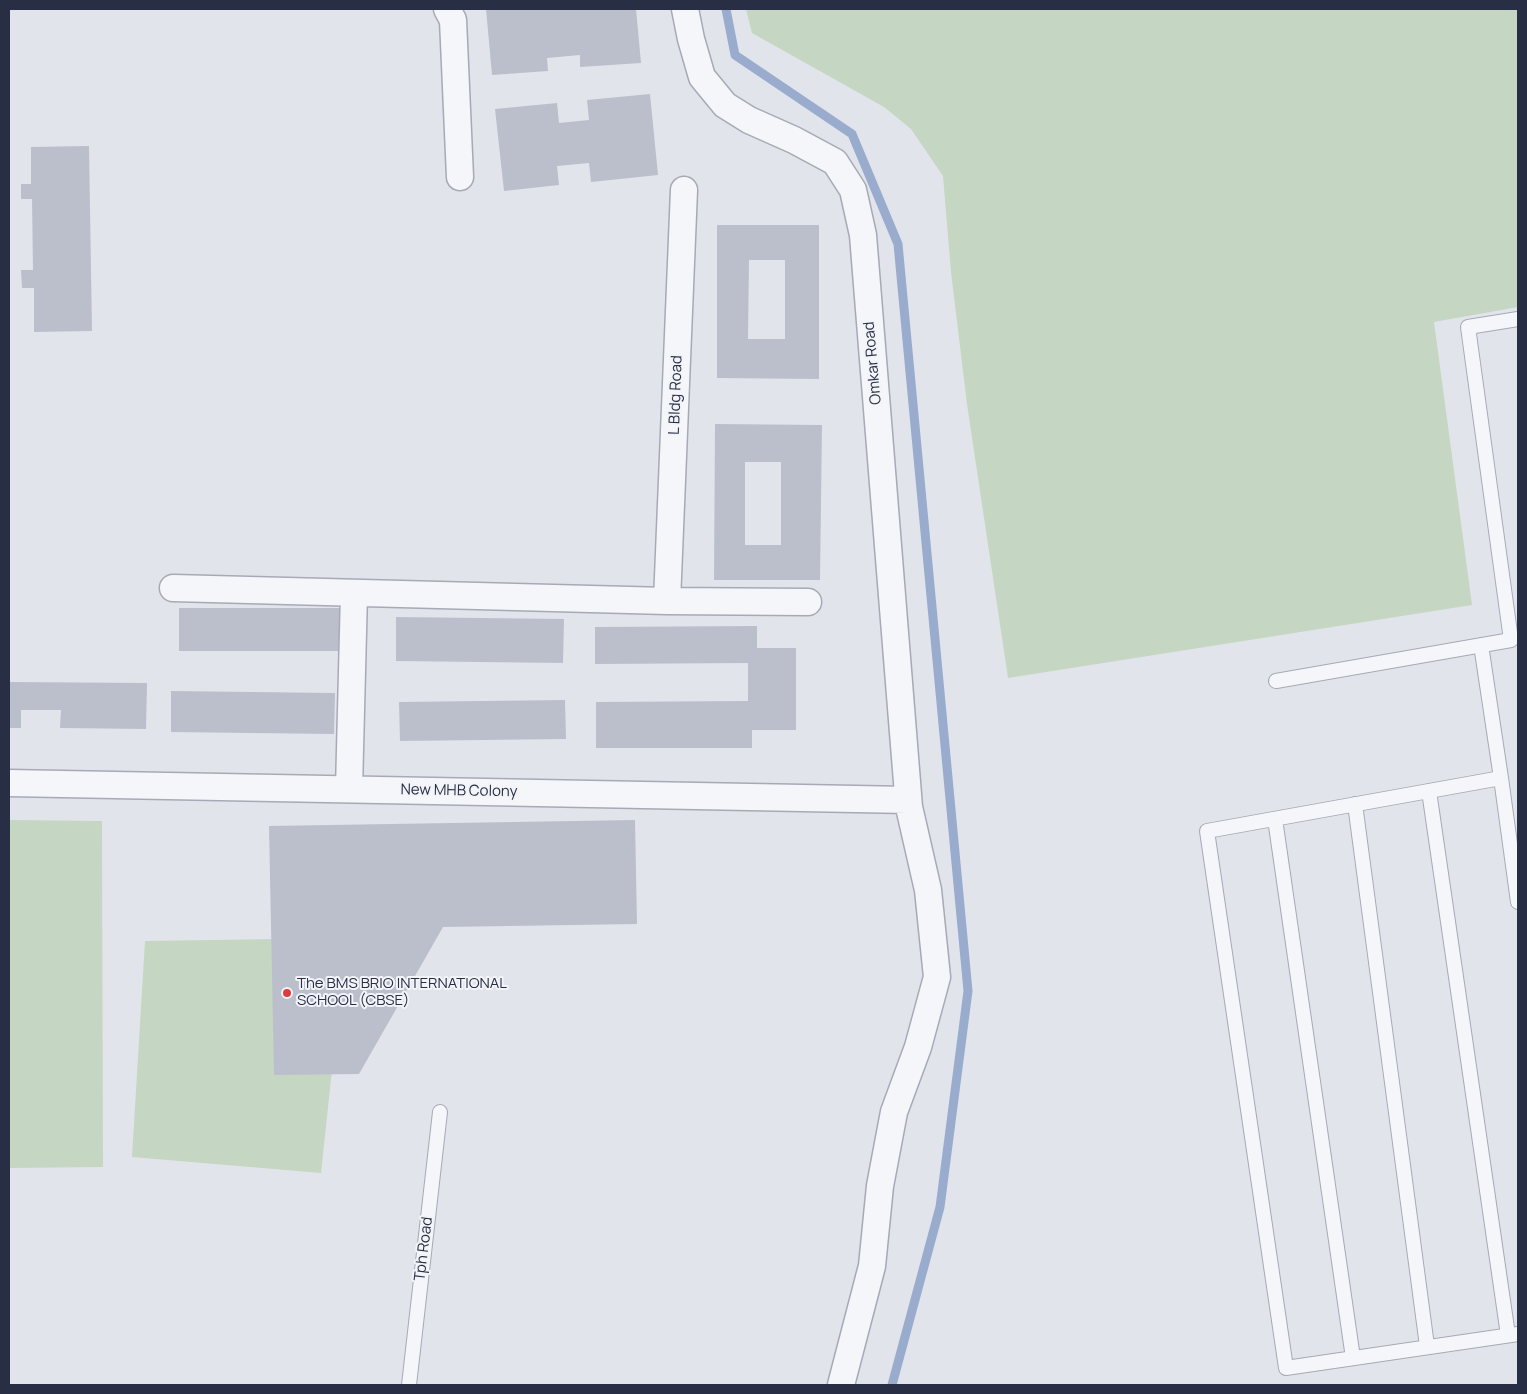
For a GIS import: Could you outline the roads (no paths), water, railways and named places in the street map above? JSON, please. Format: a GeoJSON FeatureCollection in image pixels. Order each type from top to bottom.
{"type":"FeatureCollection","features":[{"type":"Feature","properties":{"kind":"street"},"geometry":{"type":"LineString","coordinates":[[447,9],[453,20],[460,177]]}},
{"type":"Feature","properties":{"kind":"street","name":"Omkar Road"},"geometry":{"type":"LineString","coordinates":[[685,9],[702,77],[725,105],[749,120],[794,140],[835,162],[853,190],[862,235],[908,800],[928,890],[937,977],[918,1047],[894,1112],[880,1186],[872,1266],[841,1385]]}},
{"type":"Feature","properties":{"kind":"street","name":"L Bldg Road"},"geometry":{"type":"LineString","coordinates":[[667,601],[684,190]]}},
{"type":"Feature","properties":{"kind":"street"},"geometry":{"type":"LineString","coordinates":[[173,588],[667,601],[808,602]]}},
{"type":"Feature","properties":{"kind":"street"},"geometry":{"type":"LineString","coordinates":[[348,789],[354,593]]}},
{"type":"Feature","properties":{"kind":"street","name":"New MHB Colony"},"geometry":{"type":"LineString","coordinates":[[9,783],[908,800]]}},
{"type":"Feature","properties":{"kind":"lane"},"geometry":{"type":"LineString","coordinates":[[1276,682],[1511,640],[1468,327],[1518,319]]}},
{"type":"Feature","properties":{"kind":"lane"},"geometry":{"type":"LineString","coordinates":[[1481,645],[1518,902]]}},
{"type":"Feature","properties":{"kind":"lane"},"geometry":{"type":"LineString","coordinates":[[1429,791],[1513,1335],[1286,1368],[1208,831],[1355,804],[1501,778]]}},
{"type":"Feature","properties":{"kind":"lane"},"geometry":{"type":"LineString","coordinates":[[1355,804],[1427,1346]]}},
{"type":"Feature","properties":{"kind":"lane"},"geometry":{"type":"LineString","coordinates":[[1275,819],[1353,1358]]}},
{"type":"Feature","properties":{"kind":"lane","name":"Tph Road"},"geometry":{"type":"LineString","coordinates":[[408,1385],[440,1112]]}},
{"type":"Feature","properties":{"kind":"waterway"},"geometry":{"type":"LineString","coordinates":[[726,9],[735,55],[852,134],[898,244],[968,991],[940,1207],[892,1385]]}},
{"type":"Feature","properties":{"kind":"place","name":"The BMS BRIO INTERNATIONAL SCHOOL (CBSE)"},"geometry":{"type":"Point","coordinates":[287,993]}}]}
